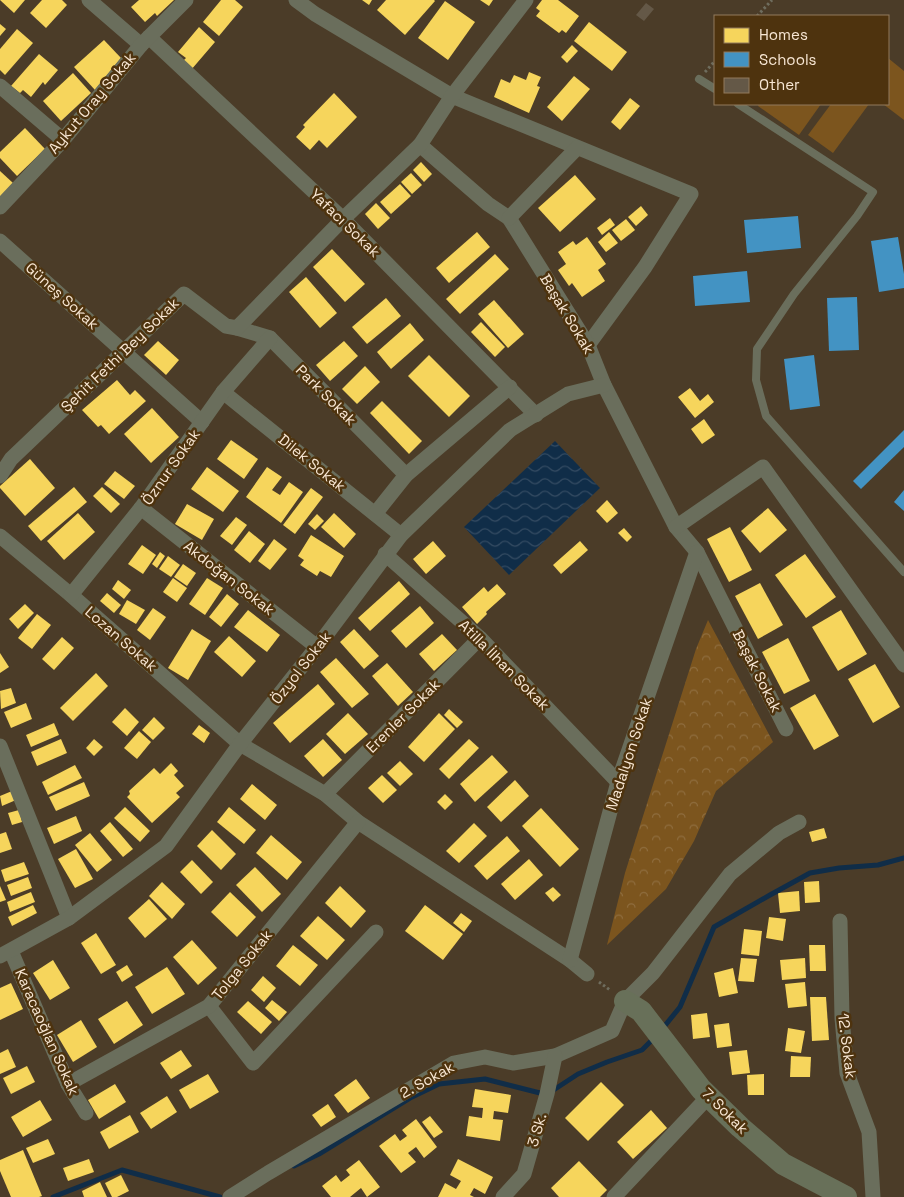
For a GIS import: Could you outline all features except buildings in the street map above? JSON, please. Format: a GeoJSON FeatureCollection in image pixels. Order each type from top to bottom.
{"type":"FeatureCollection","features":[{"type":"Feature","properties":{"kind":"street","name":"Yafacı Sokak"},"geometry":{"type":"LineString","coordinates":[[89,0],[145,41],[343,219],[536,415]]}},
{"type":"Feature","properties":{"kind":"street","name":"Aykut Oray Sokak"},"geometry":{"type":"LineString","coordinates":[[0,206],[63,140],[145,41],[186,0]]}},
{"type":"Feature","properties":{"kind":"street"},"geometry":{"type":"LineString","coordinates":[[296,0],[315,14],[452,96],[691,194],[645,267],[588,345]]}},
{"type":"Feature","properties":{"kind":"street"},"geometry":{"type":"LineString","coordinates":[[237,328],[343,219],[420,145],[452,96],[526,0]]}},
{"type":"Feature","properties":{"kind":"street"},"geometry":{"type":"LineString","coordinates":[[0,86],[63,140]]}},
{"type":"Feature","properties":{"kind":"street","name":"Başak Sokak"},"geometry":{"type":"LineString","coordinates":[[420,145],[488,204],[509,218],[588,345],[604,386],[676,527],[697,552],[786,729]]}},
{"type":"Feature","properties":{"kind":"street"},"geometry":{"type":"LineString","coordinates":[[509,218],[577,148]]}},
{"type":"Feature","properties":{"kind":"street","name":"Güneş Sokak"},"geometry":{"type":"LineString","coordinates":[[0,241],[202,422]]}},
{"type":"Feature","properties":{"kind":"street","name":"Şehit Fethi Bey Sokak"},"geometry":{"type":"LineString","coordinates":[[0,476],[11,459],[184,294],[226,326],[237,328]]}},
{"type":"Feature","properties":{"kind":"street","name":"Park Sokak"},"geometry":{"type":"LineString","coordinates":[[237,328],[270,338],[406,475]]}},
{"type":"Feature","properties":{"kind":"street","name":"Öznur Sokak"},"geometry":{"type":"LineString","coordinates":[[71,595],[141,508],[223,392],[270,338]]}},
{"type":"Feature","properties":{"kind":"street","name":"Özyol Sokak"},"geometry":{"type":"LineString","coordinates":[[5,954],[70,918],[166,846],[240,744],[318,647],[385,554],[401,535],[510,430],[568,394],[604,386]]}},
{"type":"Feature","properties":{"kind":"street"},"geometry":{"type":"LineString","coordinates":[[375,514],[406,475],[510,387]]}},
{"type":"Feature","properties":{"kind":"street","name":"Dilek Sokak"},"geometry":{"type":"LineString","coordinates":[[223,392],[401,535]]}},
{"type":"Feature","properties":{"kind":"street"},"geometry":{"type":"LineString","coordinates":[[676,527],[763,467],[904,665]]}},
{"type":"Feature","properties":{"kind":"street","name":"Akdoğan Sokak"},"geometry":{"type":"LineString","coordinates":[[141,508],[318,647]]}},
{"type":"Feature","properties":{"kind":"street","name":"Lozan Sokak"},"geometry":{"type":"LineString","coordinates":[[0,536],[71,595],[240,744]]}},
{"type":"Feature","properties":{"kind":"street","name":"Madalyon Sokak"},"geometry":{"type":"LineString","coordinates":[[570,960],[618,782],[697,552]]}},
{"type":"Feature","properties":{"kind":"street","name":"Atilla İlhan Sokak"},"geometry":{"type":"LineString","coordinates":[[385,554],[480,638],[618,782]]}},
{"type":"Feature","properties":{"kind":"street","name":"Erenler Sokak"},"geometry":{"type":"LineString","coordinates":[[326,794],[480,638]]}},
{"type":"Feature","properties":{"kind":"street"},"geometry":{"type":"LineString","coordinates":[[240,744],[326,794],[358,822],[570,960],[587,974]]}},
{"type":"Feature","properties":{"kind":"street"},"geometry":{"type":"LineString","coordinates":[[0,746],[70,918]]}},
{"type":"Feature","properties":{"kind":"street","name":"Tolga Sokak"},"geometry":{"type":"LineString","coordinates":[[68,1084],[209,1006],[358,822]]}},
{"type":"Feature","properties":{"kind":"street"},"geometry":{"type":"LineString","coordinates":[[625,1000],[653,973],[730,874],[779,833],[799,822]]}},
{"type":"Feature","properties":{"kind":"street","name":"12. Sokak"},"geometry":{"type":"LineString","coordinates":[[840,921],[842,1018],[847,1073],[869,1132],[874,1197]]}},
{"type":"Feature","properties":{"kind":"street"},"geometry":{"type":"LineString","coordinates":[[209,1006],[253,1064],[376,932]]}},
{"type":"Feature","properties":{"kind":"street","name":"Karacaoğlan Sokak"},"geometry":{"type":"LineString","coordinates":[[5,954],[68,1084],[86,1113]]}},
{"type":"Feature","properties":{"kind":"street","name":"2. Sokak"},"geometry":{"type":"LineString","coordinates":[[230,1197],[454,1063],[485,1057],[513,1062],[555,1056],[612,1031],[625,1000]]}},
{"type":"Feature","properties":{"kind":"street","name":"7. Sokak"},"geometry":{"type":"LineString","coordinates":[[625,1000],[641,1011],[709,1096],[740,1127],[783,1164],[846,1197]]}},
{"type":"Feature","properties":{"kind":"street","name":"3 Sk."},"geometry":{"type":"LineString","coordinates":[[503,1197],[524,1174],[547,1094],[555,1056]]}},
{"type":"Feature","properties":{"kind":"street"},"geometry":{"type":"LineString","coordinates":[[614,1197],[709,1096]]}},
{"type":"Feature","properties":{"kind":"lane"},"geometry":{"type":"LineString","coordinates":[[699,79],[714,88]]}},
{"type":"Feature","properties":{"kind":"lane"},"geometry":{"type":"LineString","coordinates":[[740,105],[874,192],[794,294],[757,350],[756,380],[766,416],[904,572]]}},
{"type":"Feature","properties":{"kind":"path"},"geometry":{"type":"LineString","coordinates":[[758,15],[772,0]]}},
{"type":"Feature","properties":{"kind":"path"},"geometry":{"type":"LineString","coordinates":[[587,974],[625,1000]]}},
{"type":"Feature","properties":{"kind":"green space"},"geometry":{"type":"Polygon","coordinates":[[[889,59],[904,71],[904,120],[884,105],[889,105],[889,59]]]}},
{"type":"Feature","properties":{"kind":"green space"},"geometry":{"type":"Polygon","coordinates":[[[758,105],[820,105],[799,135],[758,105]]]}},
{"type":"Feature","properties":{"kind":"green space"},"geometry":{"type":"Polygon","coordinates":[[[830,105],[868,105],[833,153],[808,135],[830,105]]]}},
{"type":"Feature","properties":{"kind":"green space"},"geometry":{"type":"Polygon","coordinates":[[[708,620],[773,742],[716,791],[694,841],[666,889],[607,945],[625,873],[696,649],[708,620]]]}},
{"type":"Feature","properties":{"kind":"water"},"geometry":{"type":"Polygon","coordinates":[[[555,441],[600,488],[509,575],[464,527],[555,441]]]}},
{"type":"Feature","properties":{"kind":"waterway"},"geometry":{"type":"LineString","coordinates":[[663,1028],[680,1007],[714,927],[810,873],[839,868],[878,865],[904,858]]}},
{"type":"Feature","properties":{"kind":"waterway"},"geometry":{"type":"LineString","coordinates":[[552,1091],[578,1074],[642,1050],[654,1038]]}},
{"type":"Feature","properties":{"kind":"waterway"},"geometry":{"type":"LineString","coordinates":[[294,1166],[319,1154],[410,1098],[439,1084],[485,1079],[544,1094]]}},
{"type":"Feature","properties":{"kind":"waterway"},"geometry":{"type":"LineString","coordinates":[[53,1197],[122,1170],[220,1197]]}}]}
